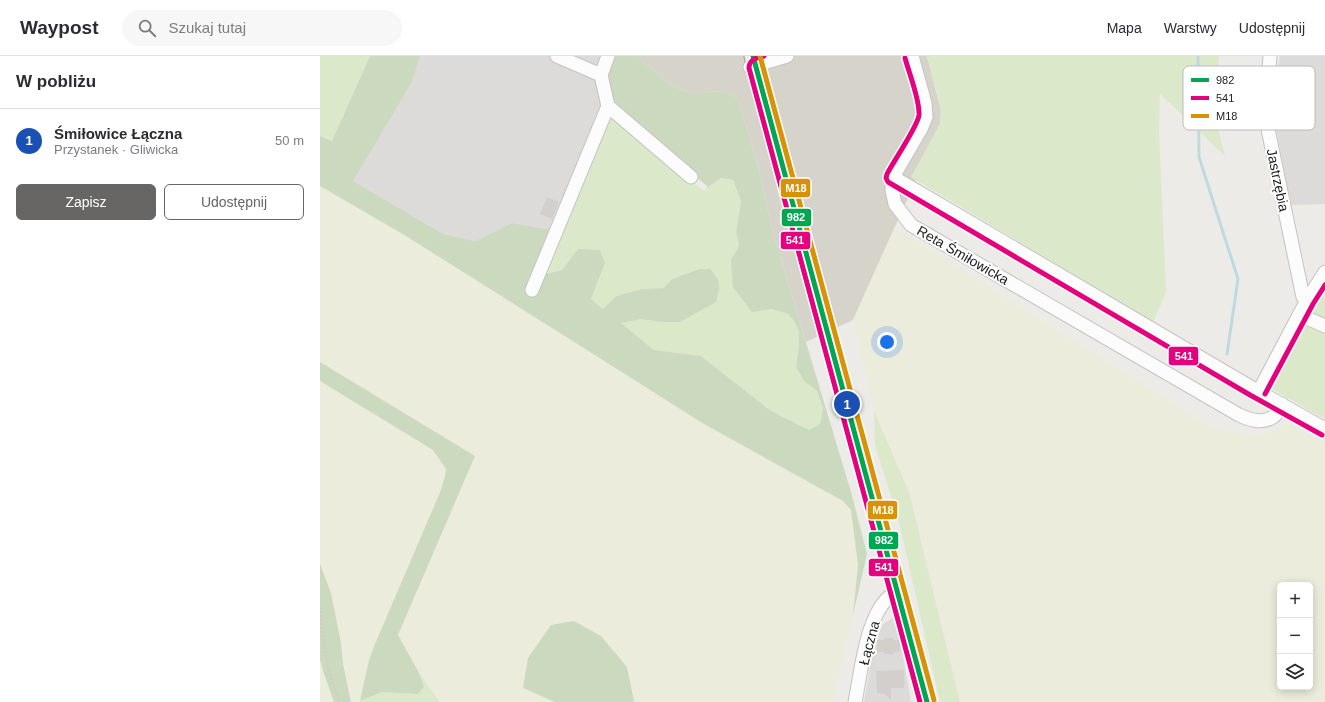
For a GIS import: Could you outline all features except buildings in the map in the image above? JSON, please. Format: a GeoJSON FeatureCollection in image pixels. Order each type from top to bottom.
{"type":"FeatureCollection","features":[{"type":"Feature","properties":{"kind":"main road"},"geometry":{"type":"LineString","coordinates":[[752,60],[927,702]]}},
{"type":"Feature","properties":{"kind":"street"},"geometry":{"type":"LineString","coordinates":[[557,56],[601,76]]}},
{"type":"Feature","properties":{"kind":"street"},"geometry":{"type":"LineString","coordinates":[[532,290],[608,106],[601,76],[608,56]]}},
{"type":"Feature","properties":{"kind":"street"},"geometry":{"type":"LineString","coordinates":[[752,60],[788,56]]}},
{"type":"Feature","properties":{"kind":"street"},"geometry":{"type":"LineString","coordinates":[[912,56],[925,103],[926,117],[894,176],[1325,429]]}},
{"type":"Feature","properties":{"kind":"street","name":"Jastrzębia"},"geometry":{"type":"LineString","coordinates":[[1269,66],[1270,56]]}},
{"type":"Feature","properties":{"kind":"street"},"geometry":{"type":"LineString","coordinates":[[608,106],[691,177]]}},
{"type":"Feature","properties":{"kind":"street","name":"Jastrzębia"},"geometry":{"type":"LineString","coordinates":[[1268,130],[1303,297],[1307,300]]}},
{"type":"Feature","properties":{"kind":"street","name":"Reta Śmiłowicka"},"geometry":{"type":"LineString","coordinates":[[894,176],[892,190],[896,204],[911,225],[1239,415],[1252,421],[1263,421],[1274,417],[1282,404]]}},
{"type":"Feature","properties":{"kind":"street"},"geometry":{"type":"LineString","coordinates":[[1259,391],[1307,300],[1325,272]]}},
{"type":"Feature","properties":{"kind":"street"},"geometry":{"type":"LineString","coordinates":[[1300,315],[1325,326]]}},
{"type":"Feature","properties":{"kind":"street","name":"Łączna"},"geometry":{"type":"LineString","coordinates":[[855,702],[866,647],[875,616],[888,598],[897,592]]}},
{"type":"Feature","properties":{"kind":"path"},"geometry":{"type":"LineString","coordinates":[[320,606],[331,680],[340,702]]}},
{"type":"Feature","properties":{"kind":"shaded area"},"geometry":{"type":"Polygon","coordinates":[[[420,56],[611,56],[602,106],[552,230],[512,223],[475,241],[443,234],[352,181],[412,82],[420,56]]]}},
{"type":"Feature","properties":{"kind":"shaded area"},"geometry":{"type":"Polygon","coordinates":[[[639,56],[927,56],[941,111],[940,124],[912,177],[916,180],[853,320],[806,342],[771,226],[759,169],[737,97],[719,91],[694,94],[670,85],[644,63],[639,56]]]}},
{"type":"Feature","properties":{"kind":"shaded area"},"geometry":{"type":"Polygon","coordinates":[[[1280,56],[1325,56],[1325,204],[1291,205],[1276,130],[1315,130],[1315,66],[1278,66],[1280,56]]]}},
{"type":"Feature","properties":{"kind":"shaded area"},"geometry":{"type":"Polygon","coordinates":[[[892,618],[899,633],[911,702],[864,702],[874,644],[883,624],[892,618]]]}},
{"type":"Feature","properties":{"kind":"green space"},"geometry":{"type":"Polygon","coordinates":[[[320,56],[370,56],[332,141],[320,136],[320,56]]]}},
{"type":"Feature","properties":{"kind":"green space"},"geometry":{"type":"Polygon","coordinates":[[[370,56],[420,56],[412,82],[353,181],[443,234],[475,241],[512,223],[563,232],[546,274],[562,270],[578,249],[600,250],[605,263],[591,299],[603,309],[616,296],[641,289],[664,288],[672,279],[699,269],[710,269],[717,277],[719,284],[716,302],[680,322],[660,322],[641,319],[621,323],[654,350],[701,356],[771,411],[809,430],[820,424],[823,408],[817,391],[804,381],[796,367],[799,346],[799,331],[794,321],[788,314],[772,309],[752,312],[733,287],[731,260],[739,246],[736,232],[741,201],[733,180],[721,178],[708,187],[613,103],[607,76],[611,56],[639,56],[644,63],[670,85],[694,94],[719,91],[737,97],[759,169],[771,226],[851,492],[867,554],[853,615],[858,565],[851,510],[843,501],[704,424],[406,236],[320,186],[320,136],[332,141],[370,56]]]}},
{"type":"Feature","properties":{"kind":"green space"},"geometry":{"type":"Polygon","coordinates":[[[927,56],[1219,56],[1218,66],[1183,66],[1183,116],[1160,94],[1159,130],[1166,293],[1153,322],[911,177],[940,124],[941,111],[927,56]]]}},
{"type":"Feature","properties":{"kind":"green space"},"geometry":{"type":"Polygon","coordinates":[[[610,113],[704,191],[721,178],[733,180],[741,201],[736,232],[739,246],[731,260],[744,300],[752,311],[772,309],[788,314],[794,321],[799,331],[799,346],[796,367],[804,381],[817,391],[823,408],[820,424],[809,430],[771,411],[701,356],[654,350],[620,323],[641,319],[660,322],[698,311],[716,302],[699,269],[672,279],[664,288],[641,289],[616,296],[603,309],[591,299],[605,263],[578,249],[562,270],[545,274],[610,113]]]}},
{"type":"Feature","properties":{"kind":"green space"},"geometry":{"type":"Polygon","coordinates":[[[1198,130],[1218,130],[1225,156],[1198,130]]]}},
{"type":"Feature","properties":{"kind":"green space"},"geometry":{"type":"Polygon","coordinates":[[[320,186],[406,236],[704,424],[843,501],[851,510],[858,565],[853,615],[833,702],[440,702],[418,671],[398,636],[475,456],[320,362],[320,186]]]}},
{"type":"Feature","properties":{"kind":"green space"},"geometry":{"type":"Polygon","coordinates":[[[895,227],[1214,429],[1261,436],[1288,423],[1325,442],[1325,702],[960,702],[909,492],[874,411],[853,320],[895,227]]]}},
{"type":"Feature","properties":{"kind":"green space"},"geometry":{"type":"Polygon","coordinates":[[[1325,281],[1325,322],[1311,315],[1310,311],[1314,297],[1325,281]]]}},
{"type":"Feature","properties":{"kind":"green space"},"geometry":{"type":"Polygon","coordinates":[[[1305,323],[1325,330],[1325,419],[1267,386],[1297,328],[1305,323]]]}},
{"type":"Feature","properties":{"kind":"green space"},"geometry":{"type":"Polygon","coordinates":[[[320,362],[475,456],[398,635],[418,671],[424,687],[418,694],[382,692],[360,701],[369,660],[441,490],[446,469],[433,450],[320,381],[320,362]]]}},
{"type":"Feature","properties":{"kind":"green space"},"geometry":{"type":"Polygon","coordinates":[[[320,381],[433,450],[446,469],[441,490],[369,660],[360,701],[358,702],[351,702],[331,593],[320,564],[320,381]]]}},
{"type":"Feature","properties":{"kind":"green space"},"geometry":{"type":"Polygon","coordinates":[[[874,411],[909,492],[960,702],[940,702],[899,522],[875,445],[874,411]]]}},
{"type":"Feature","properties":{"kind":"green space"},"geometry":{"type":"Polygon","coordinates":[[[320,564],[331,593],[351,702],[334,702],[320,659],[320,564]]]}},
{"type":"Feature","properties":{"kind":"green space"},"geometry":{"type":"Polygon","coordinates":[[[574,621],[601,636],[627,667],[634,701],[555,702],[523,688],[528,658],[551,625],[574,621]]]}},
{"type":"Feature","properties":{"kind":"green space"},"geometry":{"type":"Polygon","coordinates":[[[320,659],[323,671],[334,702],[320,702],[320,659]]]}},
{"type":"Feature","properties":{"kind":"green space"},"geometry":{"type":"Polygon","coordinates":[[[418,671],[440,702],[358,702],[382,692],[418,694],[424,687],[418,671]]]}},
{"type":"Feature","properties":{"kind":"waterway"},"geometry":{"type":"LineString","coordinates":[[1198,56],[1198,66]]}},
{"type":"Feature","properties":{"kind":"waterway"},"geometry":{"type":"LineString","coordinates":[[1199,130],[1199,157],[1238,279],[1227,354]]}},
{"type":"Feature","properties":{"kind":"transit line","name":"982"},"geometry":{"type":"LineString","coordinates":[[753,56],[927,702]]}},
{"type":"Feature","properties":{"kind":"transit line","name":"M18"},"geometry":{"type":"LineString","coordinates":[[760,56],[934,700]]}},
{"type":"Feature","properties":{"kind":"transit line","name":"541"},"geometry":{"type":"LineString","coordinates":[[764,56],[756,58],[752,61],[749,68],[920,702]]}},
{"type":"Feature","properties":{"kind":"transit line","name":"541"},"geometry":{"type":"LineString","coordinates":[[905,58],[916,94],[919,115],[910,135],[887,174],[886,178],[888,182],[1250,395],[1322,435]]}},
{"type":"Feature","properties":{"kind":"transit line","name":"541"},"geometry":{"type":"LineString","coordinates":[[1265,394],[1313,304],[1325,285]]}},
{"type":"Feature","properties":{"kind":"place","name":"Śmiłowice Łączna"},"geometry":{"type":"Point","coordinates":[847,404]}}]}
